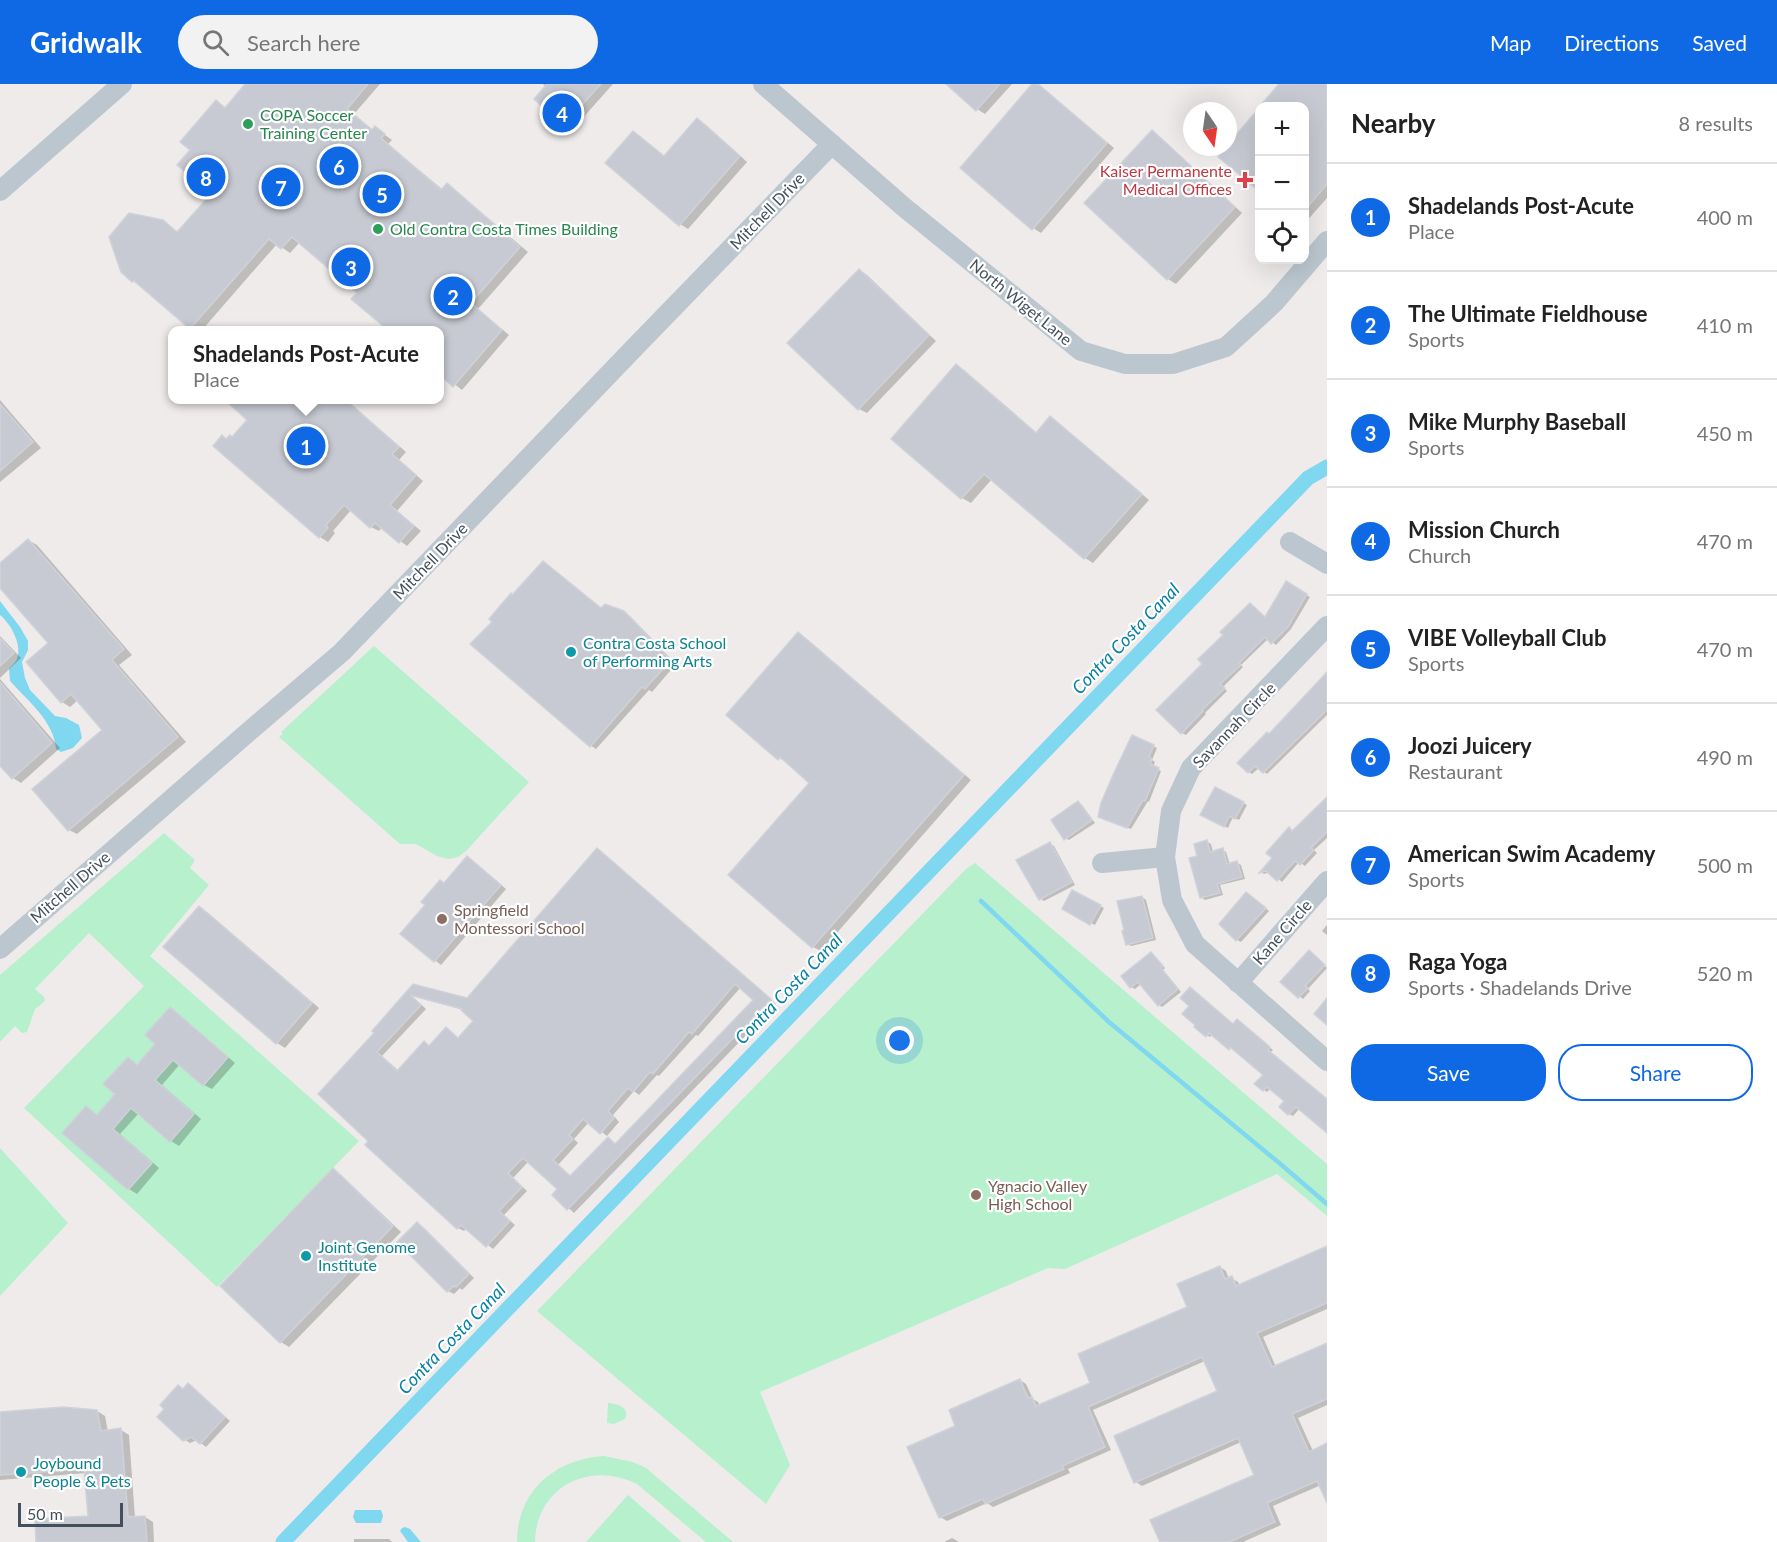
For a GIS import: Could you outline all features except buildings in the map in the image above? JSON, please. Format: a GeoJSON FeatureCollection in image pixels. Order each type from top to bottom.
{"type":"FeatureCollection","features":[{"type":"Feature","properties":{"kind":"street"},"geometry":{"type":"LineString","coordinates":[[0,191],[122,84]]}},
{"type":"Feature","properties":{"kind":"street","name":"North Wiget Lane"},"geometry":{"type":"LineString","coordinates":[[763,84],[905,208],[1081,351],[1125,364],[1173,364],[1226,347],[1274,303],[1327,241]]}},
{"type":"Feature","properties":{"kind":"street","name":"Mitchell Drive"},"geometry":{"type":"LineString","coordinates":[[0,949],[342,652],[832,144]]}},
{"type":"Feature","properties":{"kind":"street"},"geometry":{"type":"LineString","coordinates":[[1290,542],[1327,564]]}},
{"type":"Feature","properties":{"kind":"street","name":"Savannah Circle"},"geometry":{"type":"LineString","coordinates":[[1327,626],[1191,768],[1171,811],[1165,856],[1172,900],[1194,944],[1327,1061]]}},
{"type":"Feature","properties":{"kind":"street"},"geometry":{"type":"LineString","coordinates":[[1102,863],[1165,856]]}},
{"type":"Feature","properties":{"kind":"street","name":"Kane Circle"},"geometry":{"type":"LineString","coordinates":[[1238,983],[1327,881]]}},
{"type":"Feature","properties":{"kind":"green space"},"geometry":{"type":"Polygon","coordinates":[[[374,646],[529,782],[458,857],[448,859],[437,856],[416,844],[400,844],[279,737],[283,734],[281,732],[374,646]]]}},
{"type":"Feature","properties":{"kind":"green space"},"geometry":{"type":"Polygon","coordinates":[[[164,833],[195,860],[190,868],[209,885],[150,956],[359,1141],[217,1287],[24,1108],[144,986],[89,933],[35,989],[45,1001],[35,1009],[27,1032],[22,1033],[15,1026],[0,1042],[0,975],[164,833]]]}},
{"type":"Feature","properties":{"kind":"green space"},"geometry":{"type":"Polygon","coordinates":[[[975,863],[1327,1164],[1327,1216],[1277,1174],[1065,1269],[1048,1268],[760,1392],[790,1465],[766,1504],[537,1311],[966,869],[975,863]]]}},
{"type":"Feature","properties":{"kind":"green space"},"geometry":{"type":"Polygon","coordinates":[[[0,1148],[68,1223],[0,1296],[0,1148]]]}},
{"type":"Feature","properties":{"kind":"green space"},"geometry":{"type":"Polygon","coordinates":[[[608,1403],[619,1405],[624,1409],[625,1419],[614,1424],[607,1423],[608,1403]]]}},
{"type":"Feature","properties":{"kind":"green space"},"geometry":{"type":"Polygon","coordinates":[[[604,1456],[633,1462],[646,1468],[733,1542],[706,1542],[637,1484],[619,1477],[601,1475],[584,1477],[568,1483],[555,1493],[545,1506],[538,1523],[535,1542],[517,1542],[524,1507],[542,1481],[555,1471],[570,1464],[586,1458],[604,1456]]]}},
{"type":"Feature","properties":{"kind":"green space"},"geometry":{"type":"Polygon","coordinates":[[[628,1495],[682,1542],[586,1542],[628,1495]]]}},
{"type":"Feature","properties":{"kind":"water"},"geometry":{"type":"Polygon","coordinates":[[[0,601],[28,641],[28,650],[22,662],[30,690],[55,716],[66,718],[79,725],[82,738],[73,748],[61,752],[56,749],[45,720],[10,681],[9,669],[16,661],[18,649],[12,630],[0,615],[0,601]]]}},
{"type":"Feature","properties":{"kind":"water"},"geometry":{"type":"Polygon","coordinates":[[[355,1510],[381,1510],[383,1516],[381,1523],[356,1523],[353,1517],[355,1510]]]}},
{"type":"Feature","properties":{"kind":"water"},"geometry":{"type":"Polygon","coordinates":[[[405,1527],[410,1529],[421,1542],[408,1542],[400,1531],[405,1527]]]}},
{"type":"Feature","properties":{"kind":"waterway","name":"Contra Costa Canal"},"geometry":{"type":"LineString","coordinates":[[283,1542],[1308,478],[1327,467]]}},
{"type":"Feature","properties":{"kind":"waterway"},"geometry":{"type":"LineString","coordinates":[[981,901],[1109,1022],[1327,1204]]}},
{"type":"Feature","properties":{"kind":"place","name":"Mission Church"},"geometry":{"type":"Point","coordinates":[562,113]}},
{"type":"Feature","properties":{"kind":"place","name":"COPA Soccer Training Center"},"geometry":{"type":"Point","coordinates":[248,124]}},
{"type":"Feature","properties":{"kind":"place","name":"Joozi Juicery"},"geometry":{"type":"Point","coordinates":[339,166]}},
{"type":"Feature","properties":{"kind":"place","name":"Raga Yoga"},"geometry":{"type":"Point","coordinates":[206,177]}},
{"type":"Feature","properties":{"kind":"place","name":"Kaiser Permanente Medical Offices"},"geometry":{"type":"Point","coordinates":[1245,180]}},
{"type":"Feature","properties":{"kind":"place","name":"American Swim Academy"},"geometry":{"type":"Point","coordinates":[281,187]}},
{"type":"Feature","properties":{"kind":"place","name":"VIBE Volleyball Club"},"geometry":{"type":"Point","coordinates":[382,194]}},
{"type":"Feature","properties":{"kind":"place","name":"Old Contra Costa Times Building"},"geometry":{"type":"Point","coordinates":[378,229]}},
{"type":"Feature","properties":{"kind":"place","name":"Mike Murphy Baseball"},"geometry":{"type":"Point","coordinates":[351,267]}},
{"type":"Feature","properties":{"kind":"place","name":"The Ultimate Fieldhouse"},"geometry":{"type":"Point","coordinates":[453,296]}},
{"type":"Feature","properties":{"kind":"place","name":"Shadelands Post-Acute"},"geometry":{"type":"Point","coordinates":[306,446]}},
{"type":"Feature","properties":{"kind":"place","name":"Contra Costa School of Performing Arts"},"geometry":{"type":"Point","coordinates":[571,652]}},
{"type":"Feature","properties":{"kind":"place","name":"Springfield Montessori School"},"geometry":{"type":"Point","coordinates":[442,919]}},
{"type":"Feature","properties":{"kind":"place","name":"Ygnacio Valley High School"},"geometry":{"type":"Point","coordinates":[976,1195]}},
{"type":"Feature","properties":{"kind":"place","name":"Joint Genome Institute"},"geometry":{"type":"Point","coordinates":[306,1256]}},
{"type":"Feature","properties":{"kind":"place","name":"Joybound People & Pets"},"geometry":{"type":"Point","coordinates":[21,1472]}}]}
